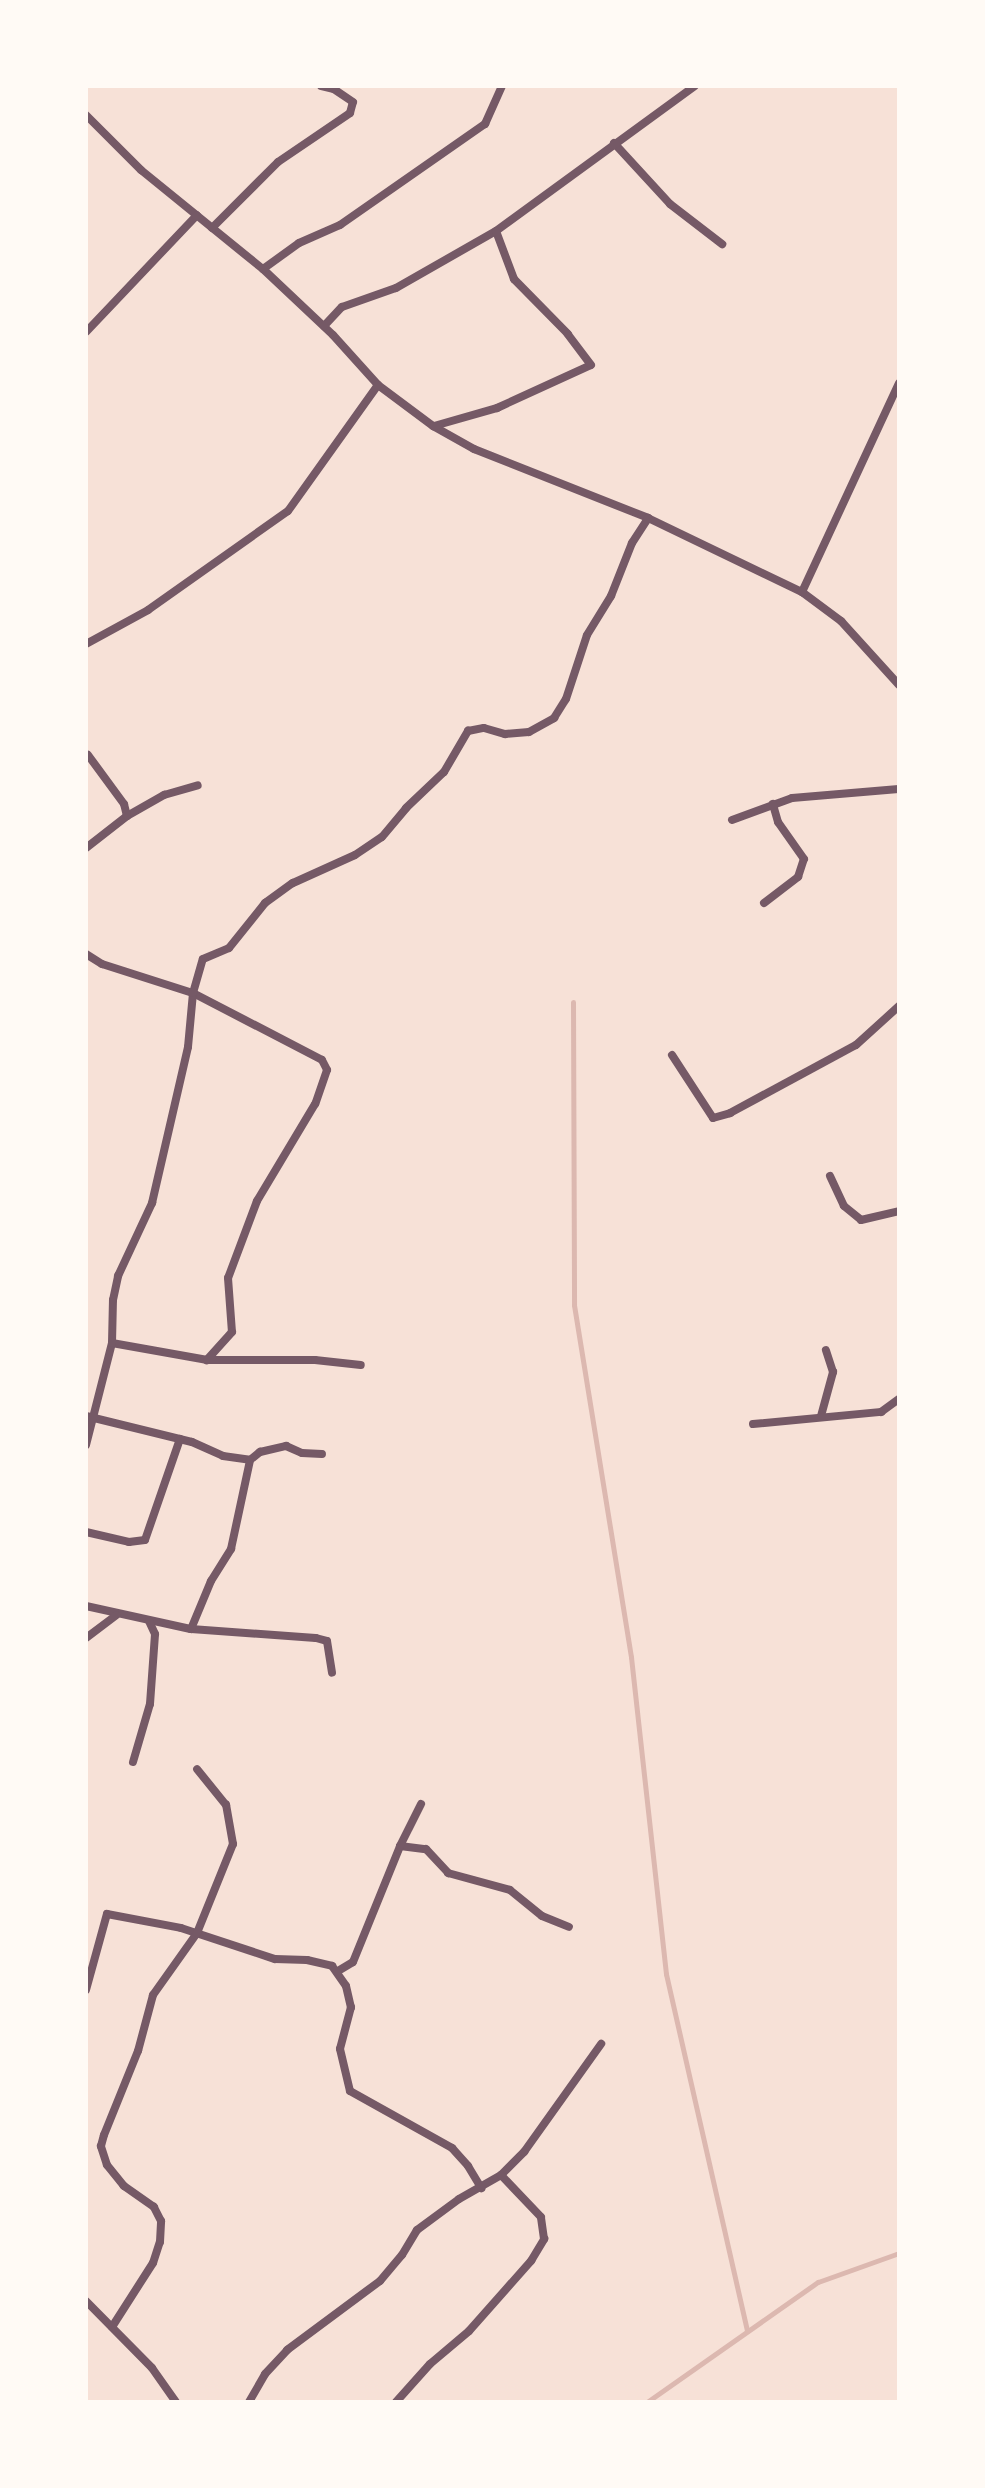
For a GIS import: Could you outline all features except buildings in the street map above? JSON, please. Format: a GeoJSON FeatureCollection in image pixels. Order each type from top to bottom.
{"type":"FeatureCollection","features":[{"type":"Feature","properties":{"kind":"street"},"geometry":{"type":"LineString","coordinates":[[212,228],[278,162],[350,113],[353,102],[334,89],[321,86]]}},
{"type":"Feature","properties":{"kind":"street"},"geometry":{"type":"LineString","coordinates":[[263,269],[299,243],[340,225],[485,124],[502,86]]}},
{"type":"Feature","properties":{"kind":"street"},"geometry":{"type":"LineString","coordinates":[[324,326],[342,307],[396,288],[496,231],[695,86]]}},
{"type":"Feature","properties":{"kind":"street"},"geometry":{"type":"LineString","coordinates":[[86,115],[141,170],[263,269],[324,326],[378,385],[433,426],[474,449],[648,518],[802,592],[841,621],[899,685]]}},
{"type":"Feature","properties":{"kind":"street"},"geometry":{"type":"LineString","coordinates":[[614,143],[670,204],[722,244]]}},
{"type":"Feature","properties":{"kind":"street"},"geometry":{"type":"LineString","coordinates":[[86,332],[197,215]]}},
{"type":"Feature","properties":{"kind":"street"},"geometry":{"type":"LineString","coordinates":[[433,426],[497,408],[591,365],[568,334],[514,279],[496,231]]}},
{"type":"Feature","properties":{"kind":"street"},"geometry":{"type":"LineString","coordinates":[[802,592],[899,383]]}},
{"type":"Feature","properties":{"kind":"street"},"geometry":{"type":"LineString","coordinates":[[86,644],[148,610],[288,511],[378,385]]}},
{"type":"Feature","properties":{"kind":"street"},"geometry":{"type":"LineString","coordinates":[[86,1445],[90,1418],[112,1343],[113,1300],[118,1276],[152,1203],[188,1047],[193,993],[203,959],[229,948],[265,903],[293,883],[355,855],[382,837],[406,808],[444,772],[468,731],[484,728],[505,734],[529,732],[554,718],[566,699],[587,635],[611,596],[632,543],[648,518]]}},
{"type":"Feature","properties":{"kind":"street"},"geometry":{"type":"LineString","coordinates":[[88,755],[124,804],[127,816]]}},
{"type":"Feature","properties":{"kind":"street"},"geometry":{"type":"LineString","coordinates":[[86,848],[127,816],[164,795],[198,785]]}},
{"type":"Feature","properties":{"kind":"street"},"geometry":{"type":"LineString","coordinates":[[732,820],[792,798],[899,789]]}},
{"type":"Feature","properties":{"kind":"street"},"geometry":{"type":"LineString","coordinates":[[764,903],[798,877],[804,859],[778,822],[773,804]]}},
{"type":"Feature","properties":{"kind":"street"},"geometry":{"type":"LineString","coordinates":[[86,954],[102,964],[193,993],[322,1060],[327,1070],[315,1104],[257,1201],[228,1278],[232,1332],[207,1360]]}},
{"type":"Feature","properties":{"kind":"street"},"geometry":{"type":"LineString","coordinates":[[672,1055],[713,1118],[730,1113],[856,1045],[899,1006]]}},
{"type":"Feature","properties":{"kind":"street"},"geometry":{"type":"LineString","coordinates":[[830,1176],[844,1206],[861,1220],[899,1211]]}},
{"type":"Feature","properties":{"kind":"street"},"geometry":{"type":"LineString","coordinates":[[112,1343],[207,1360],[315,1360],[361,1365]]}},
{"type":"Feature","properties":{"kind":"street"},"geometry":{"type":"LineString","coordinates":[[821,1416],[833,1372],[826,1350]]}},
{"type":"Feature","properties":{"kind":"street"},"geometry":{"type":"LineString","coordinates":[[753,1424],[881,1412],[899,1399]]}},
{"type":"Feature","properties":{"kind":"street"},"geometry":{"type":"LineString","coordinates":[[90,1418],[180,1439],[223,1456],[250,1460]]}},
{"type":"Feature","properties":{"kind":"street"},"geometry":{"type":"LineString","coordinates":[[86,1532],[129,1542],[145,1540],[180,1439]]}},
{"type":"Feature","properties":{"kind":"street"},"geometry":{"type":"LineString","coordinates":[[191,1629],[211,1581],[231,1549],[250,1460],[260,1452],[286,1446],[302,1453],[322,1454]]}},
{"type":"Feature","properties":{"kind":"street"},"geometry":{"type":"LineString","coordinates":[[86,1606],[191,1629],[316,1638],[327,1641],[332,1673]]}},
{"type":"Feature","properties":{"kind":"street"},"geometry":{"type":"LineString","coordinates":[[86,1638],[116,1615]]}},
{"type":"Feature","properties":{"kind":"street"},"geometry":{"type":"LineString","coordinates":[[133,1762],[150,1704],[155,1634],[149,1621]]}},
{"type":"Feature","properties":{"kind":"street"},"geometry":{"type":"LineString","coordinates":[[112,2327],[153,2263],[160,2242],[161,2221],[154,2207],[124,2186],[107,2165],[101,2146],[138,2051],[153,1995],[197,1933],[233,1844],[226,1805],[197,1769]]}},
{"type":"Feature","properties":{"kind":"street"},"geometry":{"type":"LineString","coordinates":[[338,1971],[353,1962],[400,1846],[421,1804]]}},
{"type":"Feature","properties":{"kind":"street"},"geometry":{"type":"LineString","coordinates":[[400,1846],[426,1849],[448,1873],[510,1890],[542,1916],[569,1927]]}},
{"type":"Feature","properties":{"kind":"street"},"geometry":{"type":"LineString","coordinates":[[86,1990],[107,1914],[197,1933],[275,1959],[307,1960],[338,1971]]}},
{"type":"Feature","properties":{"kind":"street"},"geometry":{"type":"LineString","coordinates":[[338,1971],[351,2007],[340,2049],[350,2091],[452,2148],[481,2188]]}},
{"type":"Feature","properties":{"kind":"street"},"geometry":{"type":"LineString","coordinates":[[249,2402],[265,2374],[287,2350],[380,2281],[402,2255],[417,2230],[501,2175],[524,2152],[601,2044]]}},
{"type":"Feature","properties":{"kind":"street"},"geometry":{"type":"LineString","coordinates":[[396,2402],[430,2364],[469,2331],[531,2261],[544,2239],[541,2217],[501,2175]]}},
{"type":"Feature","properties":{"kind":"street"},"geometry":{"type":"LineString","coordinates":[[86,2301],[152,2368],[176,2402]]}},
{"type":"Feature","properties":{"kind":"waterway"},"geometry":{"type":"LineString","coordinates":[[573,1002],[574,1305],[631,1657],[666,1974],[747,2331]]}},
{"type":"Feature","properties":{"kind":"waterway"},"geometry":{"type":"LineString","coordinates":[[647,2402],[818,2282],[899,2253]]}}]}
